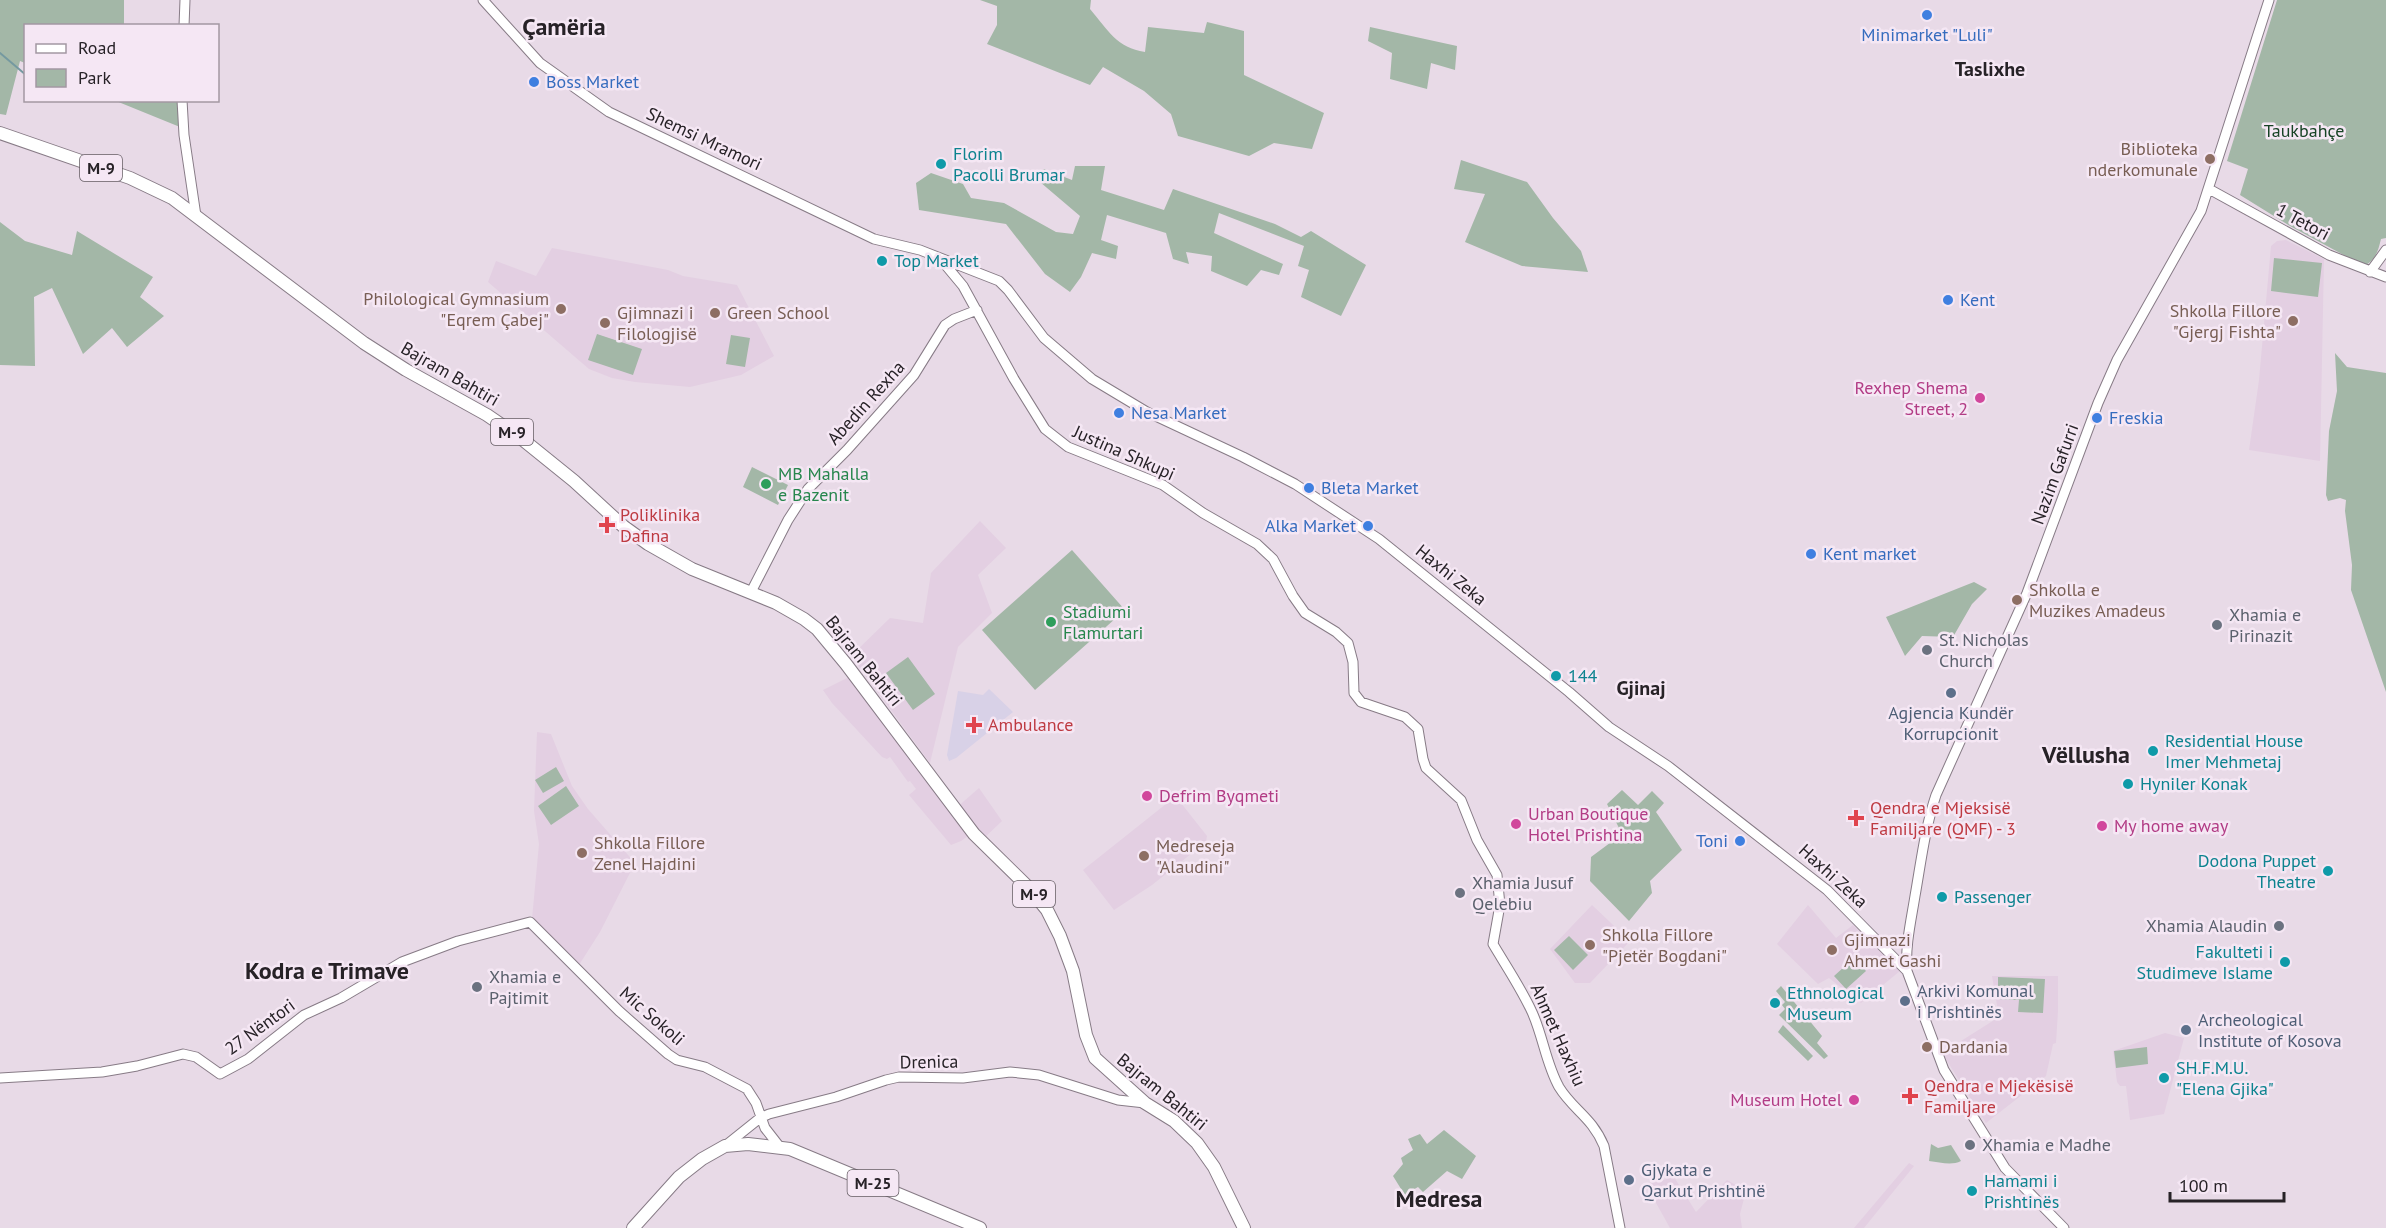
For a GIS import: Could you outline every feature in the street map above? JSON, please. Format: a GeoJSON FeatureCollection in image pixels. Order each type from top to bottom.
{"type":"FeatureCollection","features":[{"type":"Feature","properties":{"kind":"main road","name":"M-9"},"geometry":{"type":"LineString","coordinates":[[0,133],[150,186],[172,198],[196,216]]}},
{"type":"Feature","properties":{"kind":"main road","name":"Bajram Bahtiri"},"geometry":{"type":"LineString","coordinates":[[196,216],[364,343],[487,416],[522,440],[574,480],[623,526],[648,543],[692,569],[788,609],[823,635],[974,834],[1039,899],[1054,922],[1065,947],[1073,971],[1086,1035],[1095,1058],[1144,1103],[1173,1121],[1197,1143],[1214,1167],[1244,1228]]}},
{"type":"Feature","properties":{"kind":"main road","name":"M-25"},"geometry":{"type":"LineString","coordinates":[[633,1228],[689,1168],[725,1146],[748,1144],[778,1146],[806,1155],[980,1228]]}},
{"type":"Feature","properties":{"kind":"street"},"geometry":{"type":"LineString","coordinates":[[184,24],[185,0]]}},
{"type":"Feature","properties":{"kind":"street","name":"Shemsi Mramori"},"geometry":{"type":"LineString","coordinates":[[483,0],[540,63],[609,112],[874,239],[920,250],[942,260]]}},
{"type":"Feature","properties":{"kind":"street","name":"Nazim Gafurri"},"geometry":{"type":"LineString","coordinates":[[1907,971],[1907,947],[1920,867],[1936,795],[2025,600],[2106,386],[2130,334],[2196,220],[2209,189],[2269,0]]}},
{"type":"Feature","properties":{"kind":"street"},"geometry":{"type":"LineString","coordinates":[[182,102],[184,135],[196,216]]}},
{"type":"Feature","properties":{"kind":"street","name":"1 Tetori"},"geometry":{"type":"LineString","coordinates":[[2209,189],[2329,255],[2386,277]]}},
{"type":"Feature","properties":{"kind":"street"},"geometry":{"type":"LineString","coordinates":[[2370,272],[2386,250]]}},
{"type":"Feature","properties":{"kind":"street","name":"Justina Shkupi"},"geometry":{"type":"LineString","coordinates":[[942,260],[963,286],[978,310],[998,352],[1037,418],[1057,440],[1086,456],[1130,470],[1162,485],[1265,551],[1277,566],[1305,613],[1336,632],[1347,643],[1352,655],[1353,689],[1357,698],[1366,705],[1413,721],[1418,729],[1422,759],[1426,768],[1461,800],[1477,840],[1497,875],[1500,885]]}},
{"type":"Feature","properties":{"kind":"street","name":"Haxhi Zeka"},"geometry":{"type":"LineString","coordinates":[[942,260],[999,281],[1044,338],[1092,379],[1147,412],[1295,484],[1398,553],[1610,727],[1668,765],[1803,870],[1827,890],[1907,971]]}},
{"type":"Feature","properties":{"kind":"street","name":"Abedin Rexha"},"geometry":{"type":"LineString","coordinates":[[751,592],[788,520],[808,489],[848,450],[914,375],[945,325],[978,310]]}},
{"type":"Feature","properties":{"kind":"street","name":"Ahmet Haxhiu"},"geometry":{"type":"LineString","coordinates":[[1500,885],[1499,917],[1493,944],[1515,979],[1532,1013],[1560,1089],[1568,1100],[1590,1120],[1600,1137],[1620,1228]]}},
{"type":"Feature","properties":{"kind":"street","name":"27 Nëntori"},"geometry":{"type":"LineString","coordinates":[[0,1078],[102,1072],[183,1054],[195,1057],[220,1074],[258,1052],[304,1015],[341,998],[402,962],[458,941],[530,922]]}},
{"type":"Feature","properties":{"kind":"street","name":"Mic Sokoli"},"geometry":{"type":"LineString","coordinates":[[530,922],[619,1011],[668,1054],[677,1060],[705,1067],[747,1089],[756,1104],[760,1118],[778,1146]]}},
{"type":"Feature","properties":{"kind":"street"},"geometry":{"type":"LineString","coordinates":[[1907,971],[1944,1070],[2005,1168],[2064,1228]]}},
{"type":"Feature","properties":{"kind":"street","name":"Drenica"},"geometry":{"type":"LineString","coordinates":[[725,1146],[760,1118],[836,1097],[892,1078],[956,1078],[1010,1072],[1039,1075],[1118,1100],[1144,1103]]}},
{"type":"Feature","properties":{"kind":"shaded area","name":"Shkolla Fillore \"Gjergj Fishta\""},"geometry":{"type":"Polygon","coordinates":[[[2286,240],[2324,259],[2320,461],[2249,450],[2259,380],[2271,246],[2277,241],[2286,240]]]}},
{"type":"Feature","properties":{"kind":"shaded area","name":"Gjimnazi i Filologjisë"},"geometry":{"type":"Polygon","coordinates":[[[552,248],[737,285],[774,356],[741,375],[690,387],[612,378],[589,369],[488,282],[496,261],[536,276],[552,248]]]}},
{"type":"Feature","properties":{"kind":"shaded area"},"geometry":{"type":"Polygon","coordinates":[[[980,521],[1006,548],[978,575],[992,613],[958,647],[930,763],[851,656],[890,618],[923,623],[931,573],[980,521]]]}},
{"type":"Feature","properties":{"kind":"shaded area"},"geometry":{"type":"Polygon","coordinates":[[[849,677],[968,836],[951,845],[909,795],[916,789],[890,757],[887,759],[882,757],[832,703],[823,690],[849,677]]]}},
{"type":"Feature","properties":{"kind":"shaded area","name":"Ambulance"},"geometry":{"type":"Polygon","coordinates":[[[989,689],[1013,712],[956,758],[949,761],[947,755],[958,691],[983,695],[989,689]]]}},
{"type":"Feature","properties":{"kind":"shaded area","name":"Shkolla Fillore Zenel Hajdini"},"geometry":{"type":"Polygon","coordinates":[[[537,732],[551,734],[572,786],[588,809],[635,863],[600,932],[579,965],[532,919],[539,844],[534,811],[537,732]]]}},
{"type":"Feature","properties":{"kind":"shaded area"},"geometry":{"type":"Polygon","coordinates":[[[979,788],[1002,821],[981,841],[955,809],[979,788]]]}},
{"type":"Feature","properties":{"kind":"shaded area","name":"Medreseja \"Alaudini\""},"geometry":{"type":"Polygon","coordinates":[[[1177,798],[1207,836],[1206,842],[1152,885],[1114,910],[1083,870],[1171,800],[1177,798]]]}},
{"type":"Feature","properties":{"kind":"shaded area","name":"Shkolla Fillore \"Pjetër Bogdani\""},"geometry":{"type":"Polygon","coordinates":[[[1592,905],[1630,941],[1590,983],[1575,983],[1550,949],[1592,905]]]}},
{"type":"Feature","properties":{"kind":"shaded area","name":"Gjimnazi Ahmet Gashi"},"geometry":{"type":"Polygon","coordinates":[[[1808,905],[1836,938],[1853,925],[1900,971],[1861,1003],[1829,978],[1818,984],[1777,944],[1808,905]]]}},
{"type":"Feature","properties":{"kind":"shaded area"},"geometry":{"type":"Polygon","coordinates":[[[1992,976],[2058,976],[2058,1011],[2056,1043],[2053,1044],[2046,1076],[1986,1123],[1942,1053],[1999,1017],[1992,976]]]}},
{"type":"Feature","properties":{"kind":"shaded area"},"geometry":{"type":"Polygon","coordinates":[[[2165,1033],[2184,1038],[2164,1114],[2130,1120],[2126,1086],[2120,1086],[2117,1082],[2113,1051],[2165,1033]]]}},
{"type":"Feature","properties":{"kind":"shaded area"},"geometry":{"type":"Polygon","coordinates":[[[1909,1163],[1914,1166],[1864,1228],[1854,1228],[1909,1163]]]}},
{"type":"Feature","properties":{"kind":"shaded area"},"geometry":{"type":"Polygon","coordinates":[[[1674,1177],[1696,1212],[1727,1180],[1746,1191],[1740,1214],[1742,1228],[1670,1228],[1646,1185],[1674,1177]]]}},
{"type":"Feature","properties":{"kind":"green space"},"geometry":{"type":"Polygon","coordinates":[[[0,0],[124,0],[124,24],[24,24],[24,63],[20,61],[6,115],[0,114],[0,0]]]}},
{"type":"Feature","properties":{"kind":"green space"},"geometry":{"type":"Polygon","coordinates":[[[980,0],[1091,0],[1090,9],[1114,37],[1127,47],[1145,52],[1148,27],[1204,33],[1207,22],[1244,31],[1244,75],[1324,113],[1312,149],[1274,143],[1249,156],[1178,136],[1171,114],[1144,91],[1103,67],[1090,85],[987,44],[997,25],[997,6],[980,0]]]}},
{"type":"Feature","properties":{"kind":"green space","name":"Taukbahçe"},"geometry":{"type":"Polygon","coordinates":[[[2277,0],[2386,0],[2386,238],[2381,239],[2374,258],[2364,266],[2290,226],[2240,195],[2248,169],[2227,161],[2277,0]]]}},
{"type":"Feature","properties":{"kind":"green space"},"geometry":{"type":"Polygon","coordinates":[[[1370,27],[1457,46],[1455,70],[1431,63],[1427,89],[1390,79],[1392,53],[1368,41],[1370,27]]]}},
{"type":"Feature","properties":{"kind":"green space"},"geometry":{"type":"Polygon","coordinates":[[[118,102],[181,102],[180,127],[118,102]]]}},
{"type":"Feature","properties":{"kind":"green space"},"geometry":{"type":"Polygon","coordinates":[[[1461,160],[1527,182],[1581,251],[1588,272],[1522,266],[1465,242],[1485,194],[1454,189],[1461,160]]]}},
{"type":"Feature","properties":{"kind":"green space"},"geometry":{"type":"Polygon","coordinates":[[[1075,166],[1105,166],[1101,190],[1164,210],[1173,189],[1275,224],[1301,237],[1311,231],[1366,265],[1341,316],[1301,297],[1309,270],[1298,266],[1304,246],[1219,213],[1214,233],[1283,264],[1279,275],[1261,270],[1247,286],[1211,271],[1212,256],[1186,252],[1189,264],[1173,259],[1166,233],[1107,215],[1101,240],[1118,246],[1116,259],[1092,253],[1081,277],[1070,292],[1045,274],[1006,224],[919,210],[916,183],[931,173],[963,184],[971,198],[1004,203],[1056,232],[1073,234],[1080,216],[1040,182],[1044,169],[1072,180],[1075,166]]]}},
{"type":"Feature","properties":{"kind":"green space"},"geometry":{"type":"Polygon","coordinates":[[[0,222],[25,241],[72,255],[77,231],[153,277],[140,297],[164,316],[127,347],[112,328],[83,354],[52,288],[34,297],[35,366],[0,365],[0,222]]]}},
{"type":"Feature","properties":{"kind":"green space"},"geometry":{"type":"Polygon","coordinates":[[[2274,258],[2322,263],[2318,297],[2271,291],[2274,258]]]}},
{"type":"Feature","properties":{"kind":"green space"},"geometry":{"type":"Polygon","coordinates":[[[597,334],[642,349],[633,375],[588,360],[597,334]]]}},
{"type":"Feature","properties":{"kind":"green space"},"geometry":{"type":"Polygon","coordinates":[[[731,335],[750,338],[745,367],[726,364],[731,335]]]}},
{"type":"Feature","properties":{"kind":"green space"},"geometry":{"type":"Polygon","coordinates":[[[2335,353],[2347,367],[2386,373],[2386,692],[2351,590],[2352,565],[2345,511],[2346,500],[2340,498],[2328,501],[2326,495],[2329,431],[2337,391],[2335,353]]]}},
{"type":"Feature","properties":{"kind":"green space"},"geometry":{"type":"Polygon","coordinates":[[[752,467],[788,485],[778,505],[743,487],[752,467]]]}},
{"type":"Feature","properties":{"kind":"green space","name":"Stadiumi Flamurtari"},"geometry":{"type":"Polygon","coordinates":[[[1072,550],[1125,610],[1035,690],[982,630],[1072,550]]]}},
{"type":"Feature","properties":{"kind":"green space"},"geometry":{"type":"Polygon","coordinates":[[[1974,582],[1987,589],[1972,604],[1953,637],[1922,636],[1905,656],[1886,617],[1974,582]]]}},
{"type":"Feature","properties":{"kind":"green space"},"geometry":{"type":"Polygon","coordinates":[[[908,657],[935,694],[913,710],[886,673],[908,657]]]}},
{"type":"Feature","properties":{"kind":"green space"},"geometry":{"type":"Polygon","coordinates":[[[556,767],[564,781],[543,793],[535,780],[556,767]]]}},
{"type":"Feature","properties":{"kind":"green space"},"geometry":{"type":"Polygon","coordinates":[[[566,786],[579,806],[551,825],[538,806],[566,786]]]}},
{"type":"Feature","properties":{"kind":"green space"},"geometry":{"type":"Polygon","coordinates":[[[1622,790],[1638,805],[1652,791],[1664,803],[1656,812],[1682,850],[1650,881],[1652,893],[1629,921],[1590,881],[1591,857],[1622,834],[1607,804],[1622,790]]]}},
{"type":"Feature","properties":{"kind":"green space"},"geometry":{"type":"Polygon","coordinates":[[[1569,936],[1588,955],[1573,970],[1554,950],[1569,936]]]}},
{"type":"Feature","properties":{"kind":"green space"},"geometry":{"type":"Polygon","coordinates":[[[1854,958],[1866,971],[1846,989],[1834,976],[1854,958]]]}},
{"type":"Feature","properties":{"kind":"green space"},"geometry":{"type":"Polygon","coordinates":[[[1998,977],[2045,979],[2043,1013],[2018,1012],[2019,1000],[1998,999],[1998,977]]]}},
{"type":"Feature","properties":{"kind":"green space"},"geometry":{"type":"Polygon","coordinates":[[[1781,986],[1822,1036],[1817,1043],[1828,1056],[1824,1059],[1779,1015],[1785,1009],[1782,1005],[1785,1002],[1776,991],[1781,986]]]}},
{"type":"Feature","properties":{"kind":"green space"},"geometry":{"type":"Polygon","coordinates":[[[1783,1025],[1813,1056],[1808,1061],[1778,1032],[1783,1025]]]}},
{"type":"Feature","properties":{"kind":"green space"},"geometry":{"type":"Polygon","coordinates":[[[2147,1047],[2148,1064],[2116,1068],[2114,1051],[2147,1047]]]}},
{"type":"Feature","properties":{"kind":"green space"},"geometry":{"type":"Polygon","coordinates":[[[1444,1130],[1476,1156],[1462,1179],[1447,1171],[1423,1192],[1418,1187],[1411,1191],[1412,1195],[1406,1197],[1393,1176],[1403,1164],[1401,1158],[1413,1150],[1408,1139],[1420,1134],[1427,1144],[1444,1130]]]}},
{"type":"Feature","properties":{"kind":"green space"},"geometry":{"type":"Polygon","coordinates":[[[1931,1144],[1938,1148],[1951,1145],[1961,1161],[1949,1163],[1929,1161],[1931,1144]]]}},
{"type":"Feature","properties":{"kind":"waterway"},"geometry":{"type":"LineString","coordinates":[[0,53],[24,73]]}},
{"type":"Feature","properties":{"kind":"place","name":"Minimarket \"Luli\""},"geometry":{"type":"Point","coordinates":[1927,15]}},
{"type":"Feature","properties":{"kind":"place","name":"Boss Market"},"geometry":{"type":"Point","coordinates":[534,82]}},
{"type":"Feature","properties":{"kind":"place","name":"Biblioteka nderkomunale"},"geometry":{"type":"Point","coordinates":[2210,159]}},
{"type":"Feature","properties":{"kind":"place","name":"Florim Pacolli Brumar"},"geometry":{"type":"Point","coordinates":[941,164]}},
{"type":"Feature","properties":{"kind":"place","name":"Top Market"},"geometry":{"type":"Point","coordinates":[882,261]}},
{"type":"Feature","properties":{"kind":"place","name":"Kent"},"geometry":{"type":"Point","coordinates":[1948,300]}},
{"type":"Feature","properties":{"kind":"place","name":"Philological Gymnasium \"Eqrem Çabej\""},"geometry":{"type":"Point","coordinates":[561,309]}},
{"type":"Feature","properties":{"kind":"place","name":"Green School"},"geometry":{"type":"Point","coordinates":[715,313]}},
{"type":"Feature","properties":{"kind":"place","name":"Shkolla Fillore \"Gjergj Fishta\""},"geometry":{"type":"Point","coordinates":[2293,321]}},
{"type":"Feature","properties":{"kind":"place","name":"Gjimnazi i Filologjisë"},"geometry":{"type":"Point","coordinates":[605,323]}},
{"type":"Feature","properties":{"kind":"place","name":"Rexhep Shema Street, 2"},"geometry":{"type":"Point","coordinates":[1980,398]}},
{"type":"Feature","properties":{"kind":"place","name":"Nesa Market"},"geometry":{"type":"Point","coordinates":[1119,413]}},
{"type":"Feature","properties":{"kind":"place","name":"Freskia"},"geometry":{"type":"Point","coordinates":[2097,418]}},
{"type":"Feature","properties":{"kind":"place","name":"MB Mahalla e Bazenit"},"geometry":{"type":"Point","coordinates":[766,484]}},
{"type":"Feature","properties":{"kind":"place","name":"Bleta Market"},"geometry":{"type":"Point","coordinates":[1309,488]}},
{"type":"Feature","properties":{"kind":"place","name":"Poliklinika Dafina"},"geometry":{"type":"Point","coordinates":[607,525]}},
{"type":"Feature","properties":{"kind":"place","name":"Alka Market"},"geometry":{"type":"Point","coordinates":[1368,526]}},
{"type":"Feature","properties":{"kind":"place","name":"Kent market"},"geometry":{"type":"Point","coordinates":[1811,554]}},
{"type":"Feature","properties":{"kind":"place","name":"Shkolla e Muzikes Amadeus"},"geometry":{"type":"Point","coordinates":[2017,600]}},
{"type":"Feature","properties":{"kind":"place","name":"Stadiumi Flamurtari"},"geometry":{"type":"Point","coordinates":[1051,622]}},
{"type":"Feature","properties":{"kind":"place","name":"Xhamia e Pirinazit"},"geometry":{"type":"Point","coordinates":[2217,625]}},
{"type":"Feature","properties":{"kind":"place","name":"St. Nicholas Church"},"geometry":{"type":"Point","coordinates":[1927,650]}},
{"type":"Feature","properties":{"kind":"place","name":"144"},"geometry":{"type":"Point","coordinates":[1556,676]}},
{"type":"Feature","properties":{"kind":"place","name":"Agjencia Kundër Korrupcionit"},"geometry":{"type":"Point","coordinates":[1951,693]}},
{"type":"Feature","properties":{"kind":"place","name":"Ambulance"},"geometry":{"type":"Point","coordinates":[974,725]}},
{"type":"Feature","properties":{"kind":"place","name":"Residential House Imer Mehmetaj"},"geometry":{"type":"Point","coordinates":[2153,751]}},
{"type":"Feature","properties":{"kind":"place","name":"Hyniler Konak"},"geometry":{"type":"Point","coordinates":[2128,784]}},
{"type":"Feature","properties":{"kind":"place","name":"Defrim Byqmeti"},"geometry":{"type":"Point","coordinates":[1147,796]}},
{"type":"Feature","properties":{"kind":"place","name":"Qendra e Mjeksisë Familjare (QMF) - 3"},"geometry":{"type":"Point","coordinates":[1856,818]}},
{"type":"Feature","properties":{"kind":"place","name":"Urban Boutique Hotel Prishtina"},"geometry":{"type":"Point","coordinates":[1516,824]}},
{"type":"Feature","properties":{"kind":"place","name":"My home away"},"geometry":{"type":"Point","coordinates":[2102,826]}},
{"type":"Feature","properties":{"kind":"place","name":"Toni"},"geometry":{"type":"Point","coordinates":[1740,841]}},
{"type":"Feature","properties":{"kind":"place","name":"Shkolla Fillore Zenel Hajdini"},"geometry":{"type":"Point","coordinates":[582,853]}},
{"type":"Feature","properties":{"kind":"place","name":"Medreseja \"Alaudini\""},"geometry":{"type":"Point","coordinates":[1144,856]}},
{"type":"Feature","properties":{"kind":"place","name":"Dodona Puppet Theatre"},"geometry":{"type":"Point","coordinates":[2328,871]}},
{"type":"Feature","properties":{"kind":"place","name":"Xhamia Jusuf Qelebiu"},"geometry":{"type":"Point","coordinates":[1460,893]}},
{"type":"Feature","properties":{"kind":"place","name":"Passenger"},"geometry":{"type":"Point","coordinates":[1942,897]}},
{"type":"Feature","properties":{"kind":"place","name":"Xhamia Alaudin"},"geometry":{"type":"Point","coordinates":[2279,926]}},
{"type":"Feature","properties":{"kind":"place","name":"Shkolla Fillore \"Pjetër Bogdani\""},"geometry":{"type":"Point","coordinates":[1590,945]}},
{"type":"Feature","properties":{"kind":"place","name":"Gjimnazi Ahmet Gashi"},"geometry":{"type":"Point","coordinates":[1832,950]}},
{"type":"Feature","properties":{"kind":"place","name":"Fakulteti i Studimeve Islame"},"geometry":{"type":"Point","coordinates":[2285,962]}},
{"type":"Feature","properties":{"kind":"place","name":"Xhamia e Pajtimit"},"geometry":{"type":"Point","coordinates":[477,987]}},
{"type":"Feature","properties":{"kind":"place","name":"Arkivi Komunal i Prishtinës"},"geometry":{"type":"Point","coordinates":[1905,1001]}},
{"type":"Feature","properties":{"kind":"place","name":"Ethnological Museum"},"geometry":{"type":"Point","coordinates":[1775,1003]}},
{"type":"Feature","properties":{"kind":"place","name":"Archeological Institute of Kosova"},"geometry":{"type":"Point","coordinates":[2186,1030]}},
{"type":"Feature","properties":{"kind":"place","name":"Dardania"},"geometry":{"type":"Point","coordinates":[1927,1047]}},
{"type":"Feature","properties":{"kind":"place","name":"SH.F.M.U. \"Elena Gjika\""},"geometry":{"type":"Point","coordinates":[2164,1078]}},
{"type":"Feature","properties":{"kind":"place","name":"Qendra e Mjekësisë Familjare"},"geometry":{"type":"Point","coordinates":[1910,1096]}},
{"type":"Feature","properties":{"kind":"place","name":"Museum Hotel"},"geometry":{"type":"Point","coordinates":[1854,1100]}},
{"type":"Feature","properties":{"kind":"place","name":"Xhamia e Madhe"},"geometry":{"type":"Point","coordinates":[1970,1145]}},
{"type":"Feature","properties":{"kind":"place","name":"Gjykata e Qarkut Prishtinë"},"geometry":{"type":"Point","coordinates":[1629,1180]}},
{"type":"Feature","properties":{"kind":"place","name":"Hamami i Prishtinës"},"geometry":{"type":"Point","coordinates":[1972,1191]}},
{"type":"Feature","properties":{"kind":"district","name":"Çamëria"},"geometry":{"type":"Point","coordinates":[564,27]}},
{"type":"Feature","properties":{"kind":"district","name":"Taslixhe"},"geometry":{"type":"Point","coordinates":[1990,69]}},
{"type":"Feature","properties":{"kind":"district","name":"Gjinaj"},"geometry":{"type":"Point","coordinates":[1641,688]}},
{"type":"Feature","properties":{"kind":"district","name":"Vëllusha"},"geometry":{"type":"Point","coordinates":[2086,755]}},
{"type":"Feature","properties":{"kind":"district","name":"Kodra e Trimave"},"geometry":{"type":"Point","coordinates":[327,971]}},
{"type":"Feature","properties":{"kind":"district","name":"Medresa"},"geometry":{"type":"Point","coordinates":[1439,1199]}}]}
